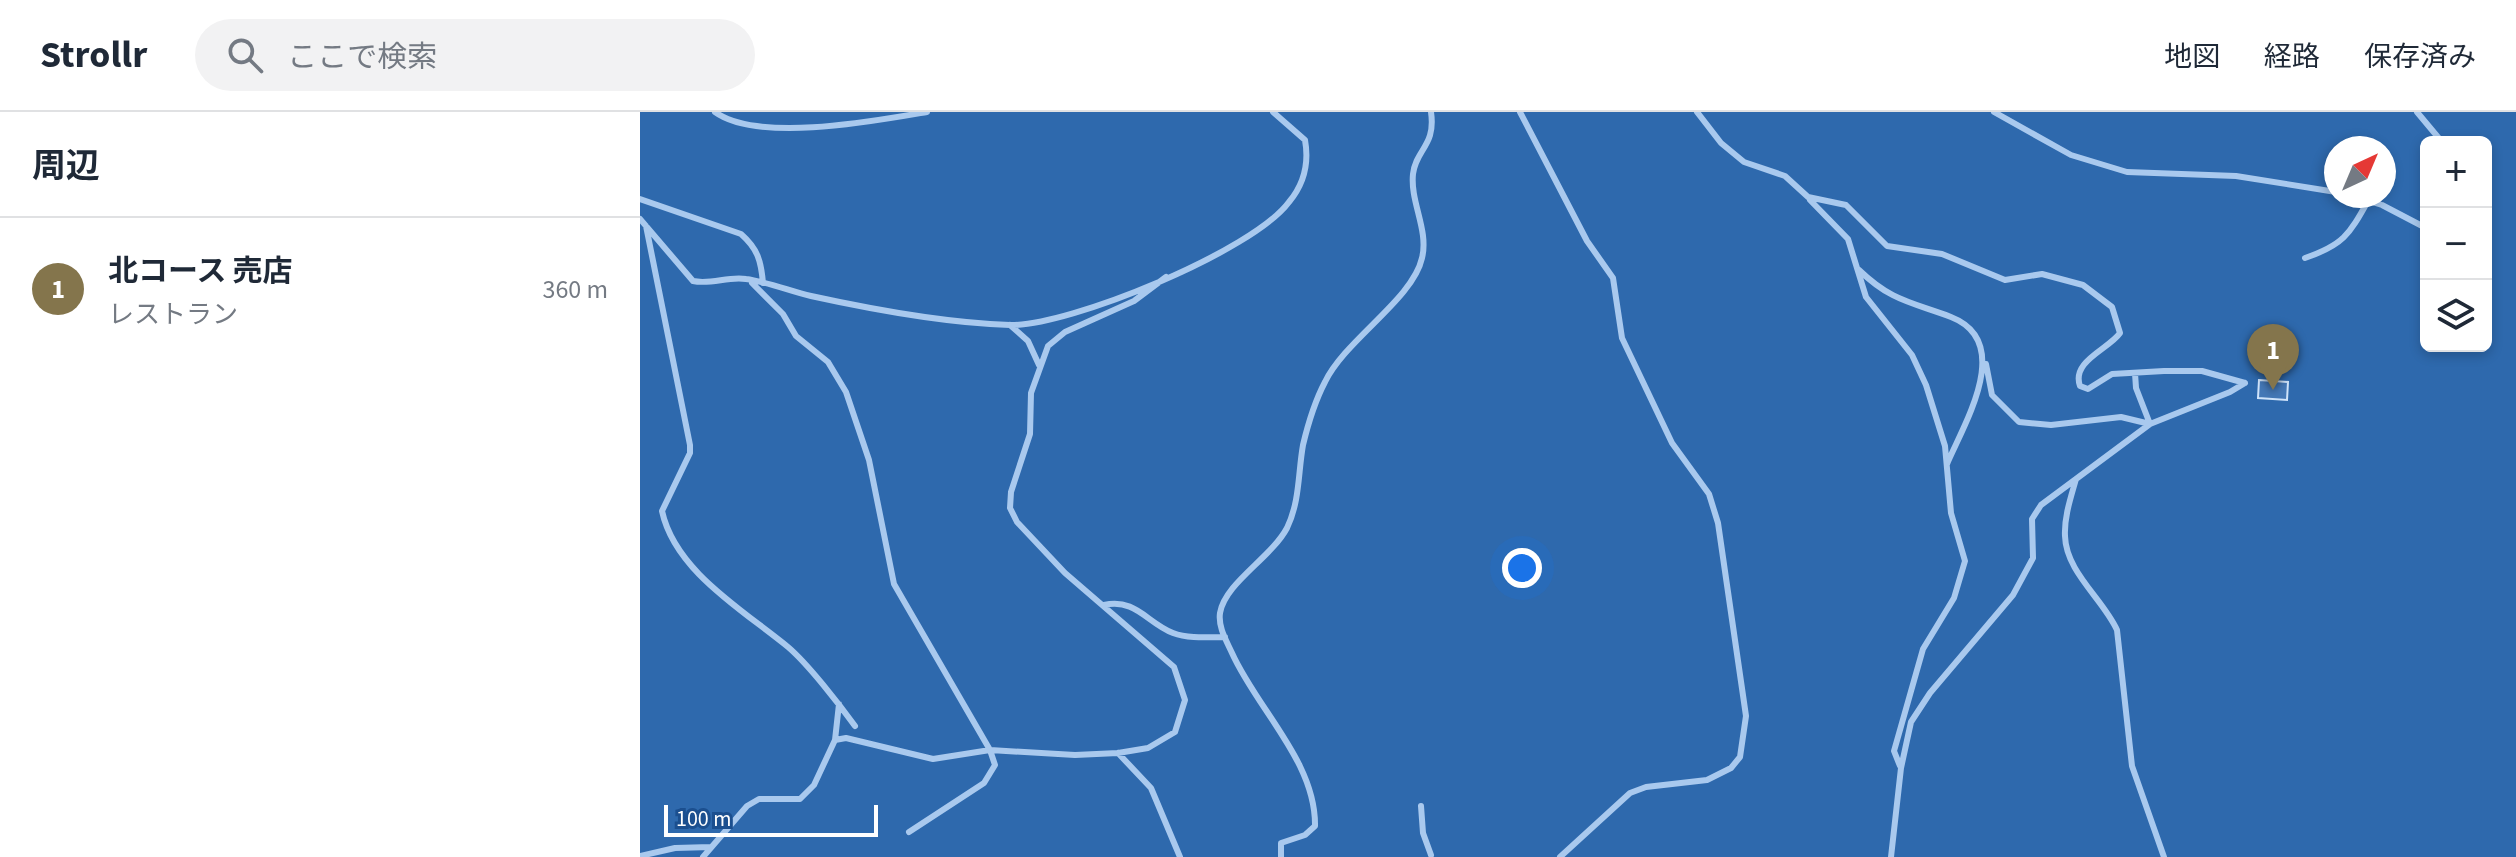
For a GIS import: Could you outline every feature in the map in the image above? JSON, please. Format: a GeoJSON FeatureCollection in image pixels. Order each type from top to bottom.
{"type":"FeatureCollection","features":[{"type":"Feature","properties":{"kind":"lane"},"geometry":{"type":"LineString","coordinates":[[715,112],[736,123],[759,128],[872,121],[927,112]]}},
{"type":"Feature","properties":{"kind":"lane"},"geometry":{"type":"LineString","coordinates":[[643,221],[693,281],[704,284],[729,278],[747,279],[810,296],[926,317],[1010,325],[1035,323],[1075,313],[1166,277],[1247,237],[1289,202],[1306,167],[1305,140],[1273,112]]}},
{"type":"Feature","properties":{"kind":"lane"},"geometry":{"type":"LineString","coordinates":[[1281,857],[1281,843],[1305,835],[1315,826],[1313,796],[1298,764],[1240,672],[1220,624],[1226,596],[1267,557],[1288,525],[1297,502],[1303,446],[1325,382],[1351,345],[1417,274],[1424,242],[1413,172],[1432,136],[1431,112]]}},
{"type":"Feature","properties":{"kind":"lane"},"geometry":{"type":"LineString","coordinates":[[1520,112],[1587,241],[1613,278],[1622,338],[1672,443],[1709,494],[1718,523],[1746,716],[1740,757],[1731,768],[1707,780],[1646,787],[1630,793],[1560,857]]}},
{"type":"Feature","properties":{"kind":"lane"},"geometry":{"type":"LineString","coordinates":[[1697,112],[1732,153],[1744,162],[1785,176],[1848,239],[1866,297],[1912,355],[1926,385],[1945,446],[1951,513],[1965,561],[1954,598],[1923,649],[1894,751],[1901,768]]}},
{"type":"Feature","properties":{"kind":"lane"},"geometry":{"type":"LineString","coordinates":[[1994,112],[2071,155],[2127,172],[2236,176],[2324,190]]}},
{"type":"Feature","properties":{"kind":"lane"},"geometry":{"type":"LineString","coordinates":[[2417,112],[2437,136]]}},
{"type":"Feature","properties":{"kind":"lane"},"geometry":{"type":"LineString","coordinates":[[1808,197],[1846,205],[1887,246],[1942,254],[2005,280],[2042,274],[2083,285],[2112,307],[2120,333],[2082,368],[2078,379],[2080,386],[2088,389],[2112,374],[2202,371],[2245,383],[2150,424],[2041,505],[2032,519],[2033,558],[2013,595],[1918,708],[1911,722],[1901,768],[1891,857]]}},
{"type":"Feature","properties":{"kind":"lane"},"geometry":{"type":"LineString","coordinates":[[640,199],[741,234],[754,246],[760,258],[763,283]]}},
{"type":"Feature","properties":{"kind":"lane"},"geometry":{"type":"LineString","coordinates":[[2305,258],[2330,250],[2347,237],[2364,208]]}},
{"type":"Feature","properties":{"kind":"lane"},"geometry":{"type":"LineString","coordinates":[[2383,208],[2420,225]]}},
{"type":"Feature","properties":{"kind":"lane"},"geometry":{"type":"LineString","coordinates":[[643,221],[690,445],[690,453],[662,511],[671,540],[722,599],[789,648],[855,726]]}},
{"type":"Feature","properties":{"kind":"lane"},"geometry":{"type":"LineString","coordinates":[[1856,268],[1891,298],[1956,319],[1973,336],[1984,357],[1992,395],[2019,422],[2051,425],[2121,417],[2150,424]]}},
{"type":"Feature","properties":{"kind":"lane"},"geometry":{"type":"LineString","coordinates":[[835,740],[846,738],[920,758],[990,750],[1075,755],[1118,753],[1165,741],[1182,718],[1185,700],[1174,667],[1065,573],[1017,522],[1010,508],[1011,492],[1030,434],[1031,393],[1048,346],[1065,332],[1134,301],[1166,277]]}},
{"type":"Feature","properties":{"kind":"lane"},"geometry":{"type":"LineString","coordinates":[[747,279],[763,289],[796,336],[828,362],[846,392],[869,460],[894,584],[990,750],[995,765],[992,775],[909,832]]}},
{"type":"Feature","properties":{"kind":"lane"},"geometry":{"type":"LineString","coordinates":[[1010,325],[1028,341],[1039,365]]}},
{"type":"Feature","properties":{"kind":"lane"},"geometry":{"type":"LineString","coordinates":[[1946,467],[1982,381],[1984,357]]}},
{"type":"Feature","properties":{"kind":"lane"},"geometry":{"type":"LineString","coordinates":[[2135,373],[2136,388],[2150,424]]}},
{"type":"Feature","properties":{"kind":"lane"},"geometry":{"type":"LineString","coordinates":[[2076,477],[2066,520],[2067,546],[2077,572],[2108,610],[2117,630],[2132,766],[2164,857]]}},
{"type":"Feature","properties":{"kind":"lane"},"geometry":{"type":"LineString","coordinates":[[1104,605],[1128,604],[1172,633],[1225,637]]}},
{"type":"Feature","properties":{"kind":"lane"},"geometry":{"type":"LineString","coordinates":[[703,857],[747,806],[759,799],[800,799],[814,785],[835,740],[839,704]]}},
{"type":"Feature","properties":{"kind":"lane"},"geometry":{"type":"LineString","coordinates":[[1118,753],[1151,788],[1180,857]]}},
{"type":"Feature","properties":{"kind":"lane"},"geometry":{"type":"LineString","coordinates":[[1421,806],[1423,833],[1431,856],[1441,857]]}},
{"type":"Feature","properties":{"kind":"lane"},"geometry":{"type":"LineString","coordinates":[[640,856],[675,848],[711,847]]}},
{"type":"Feature","properties":{"kind":"shaded area"},"geometry":{"type":"Polygon","coordinates":[[[640,112],[2516,112],[2516,857],[640,857],[640,112]]]}},
{"type":"Feature","properties":{"kind":"building"},"geometry":{"type":"Polygon","coordinates":[[[2259,380],[2288,382],[2287,400],[2258,398],[2259,380]]]}},
{"type":"Feature","properties":{"kind":"place","name":"北コース 売店"},"geometry":{"type":"Point","coordinates":[2273,390]}}]}
